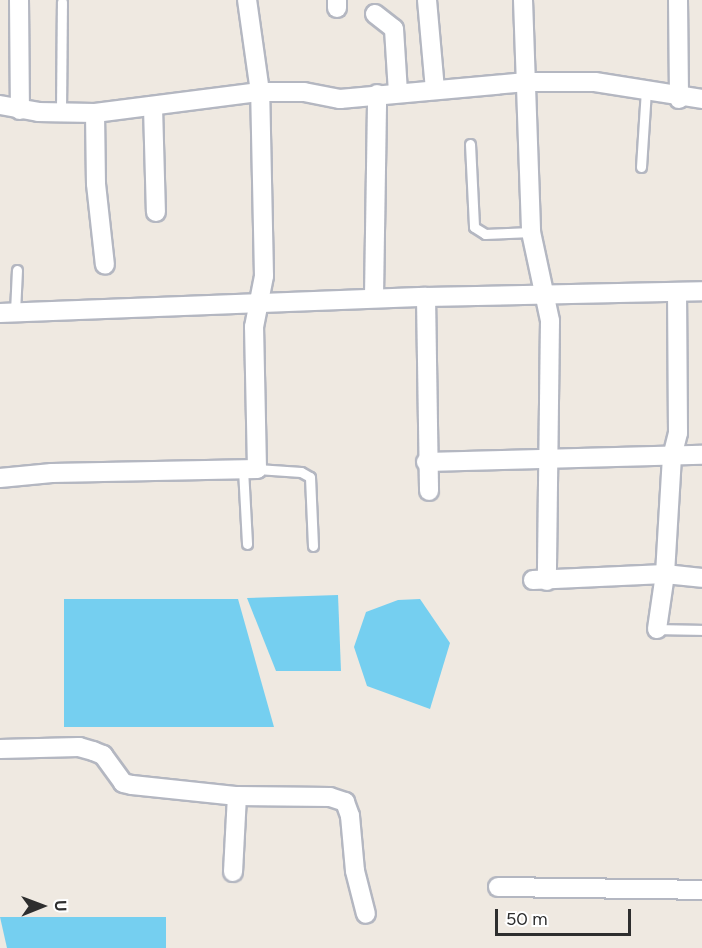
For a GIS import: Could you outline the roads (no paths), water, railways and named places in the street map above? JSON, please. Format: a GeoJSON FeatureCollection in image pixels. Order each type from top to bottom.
{"type":"FeatureCollection","features":[{"type":"Feature","properties":{"kind":"street"},"geometry":{"type":"LineString","coordinates":[[20,0],[20,110]]}},
{"type":"Feature","properties":{"kind":"street"},"geometry":{"type":"LineString","coordinates":[[0,478],[52,473],[250,469],[254,327],[264,276],[260,92],[247,0]]}},
{"type":"Feature","properties":{"kind":"street"},"geometry":{"type":"LineString","coordinates":[[427,0],[435,90]]}},
{"type":"Feature","properties":{"kind":"street"},"geometry":{"type":"LineString","coordinates":[[523,0],[531,232],[550,321],[547,458],[540,580],[665,574],[702,578]]}},
{"type":"Feature","properties":{"kind":"street"},"geometry":{"type":"LineString","coordinates":[[678,0],[680,99]]}},
{"type":"Feature","properties":{"kind":"street"},"geometry":{"type":"LineString","coordinates":[[375,14],[394,29],[398,93]]}},
{"type":"Feature","properties":{"kind":"street"},"geometry":{"type":"LineString","coordinates":[[0,105],[20,110],[95,113],[260,92],[304,92],[340,99],[526,82],[595,82],[646,88],[680,99],[702,99]]}},
{"type":"Feature","properties":{"kind":"street"},"geometry":{"type":"LineString","coordinates":[[374,296],[377,94]]}},
{"type":"Feature","properties":{"kind":"street"},"geometry":{"type":"LineString","coordinates":[[153,107],[156,212]]}},
{"type":"Feature","properties":{"kind":"street"},"geometry":{"type":"LineString","coordinates":[[95,113],[96,184],[105,265]]}},
{"type":"Feature","properties":{"kind":"street"},"geometry":{"type":"LineString","coordinates":[[8,313],[374,296],[426,297],[545,291],[702,291]]}},
{"type":"Feature","properties":{"kind":"street"},"geometry":{"type":"LineString","coordinates":[[657,629],[665,574],[672,457],[679,402],[677,292]]}},
{"type":"Feature","properties":{"kind":"street"},"geometry":{"type":"LineString","coordinates":[[426,297],[426,462],[429,491]]}},
{"type":"Feature","properties":{"kind":"street"},"geometry":{"type":"LineString","coordinates":[[426,462],[702,455]]}},
{"type":"Feature","properties":{"kind":"street"},"geometry":{"type":"LineString","coordinates":[[0,749],[79,747],[103,755],[123,783],[237,796],[330,797],[345,802],[350,816],[355,872],[366,914]]}},
{"type":"Feature","properties":{"kind":"street"},"geometry":{"type":"LineString","coordinates":[[233,872],[237,796]]}},
{"type":"Feature","properties":{"kind":"street"},"geometry":{"type":"LineString","coordinates":[[498,887],[702,890]]}},
{"type":"Feature","properties":{"kind":"lane"},"geometry":{"type":"LineString","coordinates":[[61,112],[62,2]]}},
{"type":"Feature","properties":{"kind":"lane"},"geometry":{"type":"LineString","coordinates":[[641,166],[646,88]]}},
{"type":"Feature","properties":{"kind":"lane"},"geometry":{"type":"LineString","coordinates":[[470,144],[474,227],[485,234],[531,232]]}},
{"type":"Feature","properties":{"kind":"lane"},"geometry":{"type":"LineString","coordinates":[[8,313],[17,270]]}},
{"type":"Feature","properties":{"kind":"lane"},"geometry":{"type":"LineString","coordinates":[[246,544],[250,469],[302,472],[310,477],[313,546]]}},
{"type":"Feature","properties":{"kind":"lane"},"geometry":{"type":"LineString","coordinates":[[657,629],[702,630]]}},
{"type":"Feature","properties":{"kind":"water"},"geometry":{"type":"Polygon","coordinates":[[[338,595],[341,671],[276,671],[247,598],[338,595]]]}},
{"type":"Feature","properties":{"kind":"water"},"geometry":{"type":"Polygon","coordinates":[[[64,599],[238,599],[274,727],[64,727],[64,599]]]}},
{"type":"Feature","properties":{"kind":"water"},"geometry":{"type":"Polygon","coordinates":[[[420,599],[450,643],[430,709],[367,686],[354,647],[366,612],[398,600],[420,599]]]}},
{"type":"Feature","properties":{"kind":"water"},"geometry":{"type":"Polygon","coordinates":[[[0,917],[166,917],[166,948],[7,948],[0,917]]]}}]}
